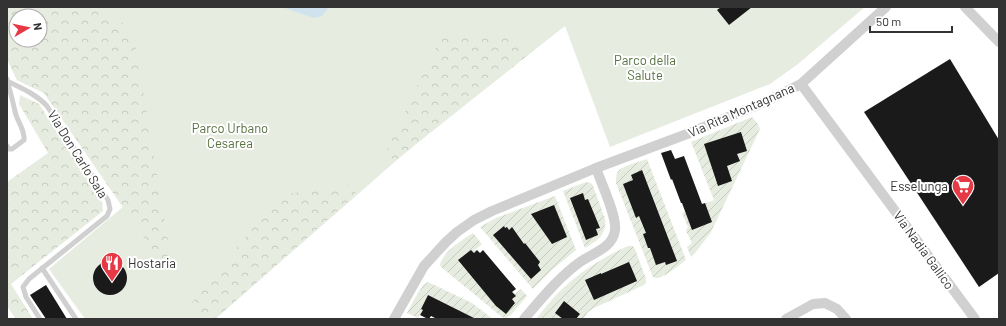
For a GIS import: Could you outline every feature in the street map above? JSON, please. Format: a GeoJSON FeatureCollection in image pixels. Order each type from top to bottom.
{"type":"FeatureCollection","features":[{"type":"Feature","properties":{"kind":"street","name":"Via Rita Montagnana"},"geometry":{"type":"LineString","coordinates":[[394,319],[424,266],[446,242],[474,220],[492,211],[596,168],[688,134],[765,102],[801,84],[886,7]]}},
{"type":"Feature","properties":{"kind":"street"},"geometry":{"type":"LineString","coordinates":[[964,8],[999,42]]}},
{"type":"Feature","properties":{"kind":"street","name":"Via Nadia Gallico"},"geometry":{"type":"LineString","coordinates":[[801,84],[975,319]]}},
{"type":"Feature","properties":{"kind":"street"},"geometry":{"type":"LineString","coordinates":[[524,319],[555,283],[581,262],[606,246],[614,236],[614,219],[596,168]]}},
{"type":"Feature","properties":{"kind":"street"},"geometry":{"type":"LineString","coordinates":[[786,319],[813,304],[825,302],[837,309],[846,319]]}},
{"type":"Feature","properties":{"kind":"lane"},"geometry":{"type":"LineString","coordinates":[[7,80],[17,117],[25,135],[24,140],[19,145],[12,149],[8,149]]}},
{"type":"Feature","properties":{"kind":"lane","name":"Via Don Carlo Sala"},"geometry":{"type":"LineString","coordinates":[[7,80],[36,96],[47,106],[108,200],[110,208],[107,216],[42,268],[29,279],[23,287],[26,297],[40,319]]}},
{"type":"Feature","properties":{"kind":"lane"},"geometry":{"type":"LineString","coordinates":[[42,268],[76,319]]}},
{"type":"Feature","properties":{"kind":"green space","name":"Parco Urbano Cesarea"},"geometry":{"type":"Polygon","coordinates":[[[7,7],[865,7],[798,64],[770,84],[610,147],[565,26],[421,139],[215,319],[85,319],[49,269],[124,206],[44,93],[17,80],[7,59],[7,7]]]}},
{"type":"Feature","properties":{"kind":"green space"},"geometry":{"type":"Polygon","coordinates":[[[7,7],[100,7],[117,18],[127,27],[135,42],[175,283],[44,93],[17,80],[7,59],[7,7]]]}},
{"type":"Feature","properties":{"kind":"green space"},"geometry":{"type":"Polygon","coordinates":[[[453,35],[506,38],[533,51],[395,161],[386,152],[441,39],[453,35]]]}},
{"type":"Feature","properties":{"kind":"green space"},"geometry":{"type":"Polygon","coordinates":[[[20,95],[39,104],[102,202],[103,211],[11,284],[33,319],[16,319],[7,306],[7,182],[48,153],[19,104],[20,95]]]}},
{"type":"Feature","properties":{"kind":"green space"},"geometry":{"type":"Polygon","coordinates":[[[752,117],[760,129],[711,232],[691,257],[687,247],[692,243],[686,231],[688,227],[682,213],[714,200],[691,142],[752,117]]]}},
{"type":"Feature","properties":{"kind":"green space"},"geometry":{"type":"Polygon","coordinates":[[[647,159],[686,260],[659,278],[653,277],[616,183],[617,173],[619,171],[626,166],[647,159]]]}},
{"type":"Feature","properties":{"kind":"green space"},"geometry":{"type":"Polygon","coordinates":[[[586,182],[591,183],[593,186],[605,219],[605,225],[603,233],[600,237],[585,248],[563,191],[586,182]]]}},
{"type":"Feature","properties":{"kind":"green space"},"geometry":{"type":"Polygon","coordinates":[[[349,185],[357,194],[215,319],[199,319],[190,305],[276,200],[287,194],[349,185]]]}},
{"type":"Feature","properties":{"kind":"green space"},"geometry":{"type":"Polygon","coordinates":[[[555,196],[576,250],[553,269],[533,289],[480,227],[496,218],[555,196]]]}},
{"type":"Feature","properties":{"kind":"green space"},"geometry":{"type":"Polygon","coordinates":[[[473,233],[482,244],[475,250],[515,294],[521,289],[527,296],[510,316],[505,318],[502,317],[440,265],[449,251],[473,233]]]}},
{"type":"Feature","properties":{"kind":"green space"},"geometry":{"type":"Polygon","coordinates":[[[628,246],[633,246],[635,249],[646,279],[646,283],[644,285],[594,308],[588,312],[583,319],[536,319],[556,295],[572,280],[599,261],[628,246]]]}},
{"type":"Feature","properties":{"kind":"green space"},"geometry":{"type":"Polygon","coordinates":[[[428,282],[472,303],[493,319],[476,319],[428,295],[421,309],[423,310],[418,318],[407,313],[419,291],[428,282]]]}},
{"type":"Feature","properties":{"kind":"water"},"geometry":{"type":"Polygon","coordinates":[[[282,7],[328,7],[322,16],[314,18],[282,7]]]}},
{"type":"Feature","properties":{"kind":"building"},"geometry":{"type":"Polygon","coordinates":[[[721,7],[752,7],[729,25],[717,10],[721,7]]]}},
{"type":"Feature","properties":{"kind":"building","name":"Esselunga"},"geometry":{"type":"Polygon","coordinates":[[[950,59],[999,140],[999,273],[979,287],[864,112],[950,59]]]}},
{"type":"Feature","properties":{"kind":"building"},"geometry":{"type":"Polygon","coordinates":[[[741,132],[747,151],[737,154],[740,161],[727,166],[732,181],[718,186],[704,144],[741,132]]]}},
{"type":"Feature","properties":{"kind":"building"},"geometry":{"type":"Polygon","coordinates":[[[671,150],[675,159],[684,156],[702,204],[705,203],[712,222],[692,230],[661,153],[671,150]]]}},
{"type":"Feature","properties":{"kind":"building"},"geometry":{"type":"Polygon","coordinates":[[[642,170],[677,261],[666,265],[665,262],[656,265],[643,234],[646,233],[639,216],[636,218],[623,184],[633,180],[631,175],[642,170]]]}},
{"type":"Feature","properties":{"kind":"building"},"geometry":{"type":"Polygon","coordinates":[[[583,193],[585,200],[588,199],[600,228],[596,229],[598,235],[586,240],[570,198],[583,193]]]}},
{"type":"Feature","properties":{"kind":"building"},"geometry":{"type":"Polygon","coordinates":[[[554,205],[567,237],[552,244],[531,214],[554,205]]]}},
{"type":"Feature","properties":{"kind":"building"},"geometry":{"type":"Polygon","coordinates":[[[504,226],[509,230],[512,227],[524,244],[525,243],[540,262],[538,265],[541,270],[531,279],[493,235],[504,226]]]}},
{"type":"Feature","properties":{"kind":"building"},"geometry":{"type":"Polygon","coordinates":[[[471,250],[474,253],[477,250],[480,253],[483,250],[516,289],[512,292],[516,296],[512,299],[515,303],[506,314],[496,306],[458,260],[471,250]]]}},
{"type":"Feature","properties":{"kind":"building"},"geometry":{"type":"Polygon","coordinates":[[[110,261],[122,266],[127,278],[122,290],[110,295],[98,290],[93,278],[98,266],[110,261]]]}},
{"type":"Feature","properties":{"kind":"building"},"geometry":{"type":"Polygon","coordinates":[[[629,262],[637,281],[594,300],[585,280],[629,262]]]}},
{"type":"Feature","properties":{"kind":"building"},"geometry":{"type":"Polygon","coordinates":[[[46,285],[67,319],[46,319],[30,295],[46,285]]]}},
{"type":"Feature","properties":{"kind":"building"},"geometry":{"type":"Polygon","coordinates":[[[428,295],[476,319],[437,319],[431,316],[428,319],[420,315],[423,310],[421,309],[428,295]]]}},
{"type":"Feature","properties":{"kind":"building"},"geometry":{"type":"Polygon","coordinates":[[[564,301],[580,314],[576,319],[563,319],[555,313],[564,301]]]}},
{"type":"Feature","properties":{"kind":"place","name":"Esselunga"},"geometry":{"type":"Point","coordinates":[963,206]}},
{"type":"Feature","properties":{"kind":"place","name":"Hostaria"},"geometry":{"type":"Point","coordinates":[112,282]}},
{"type":"Feature","properties":{"kind":"park label","name":"Parco della Salute"},"geometry":{"type":"Point","coordinates":[645,68]}}]}
